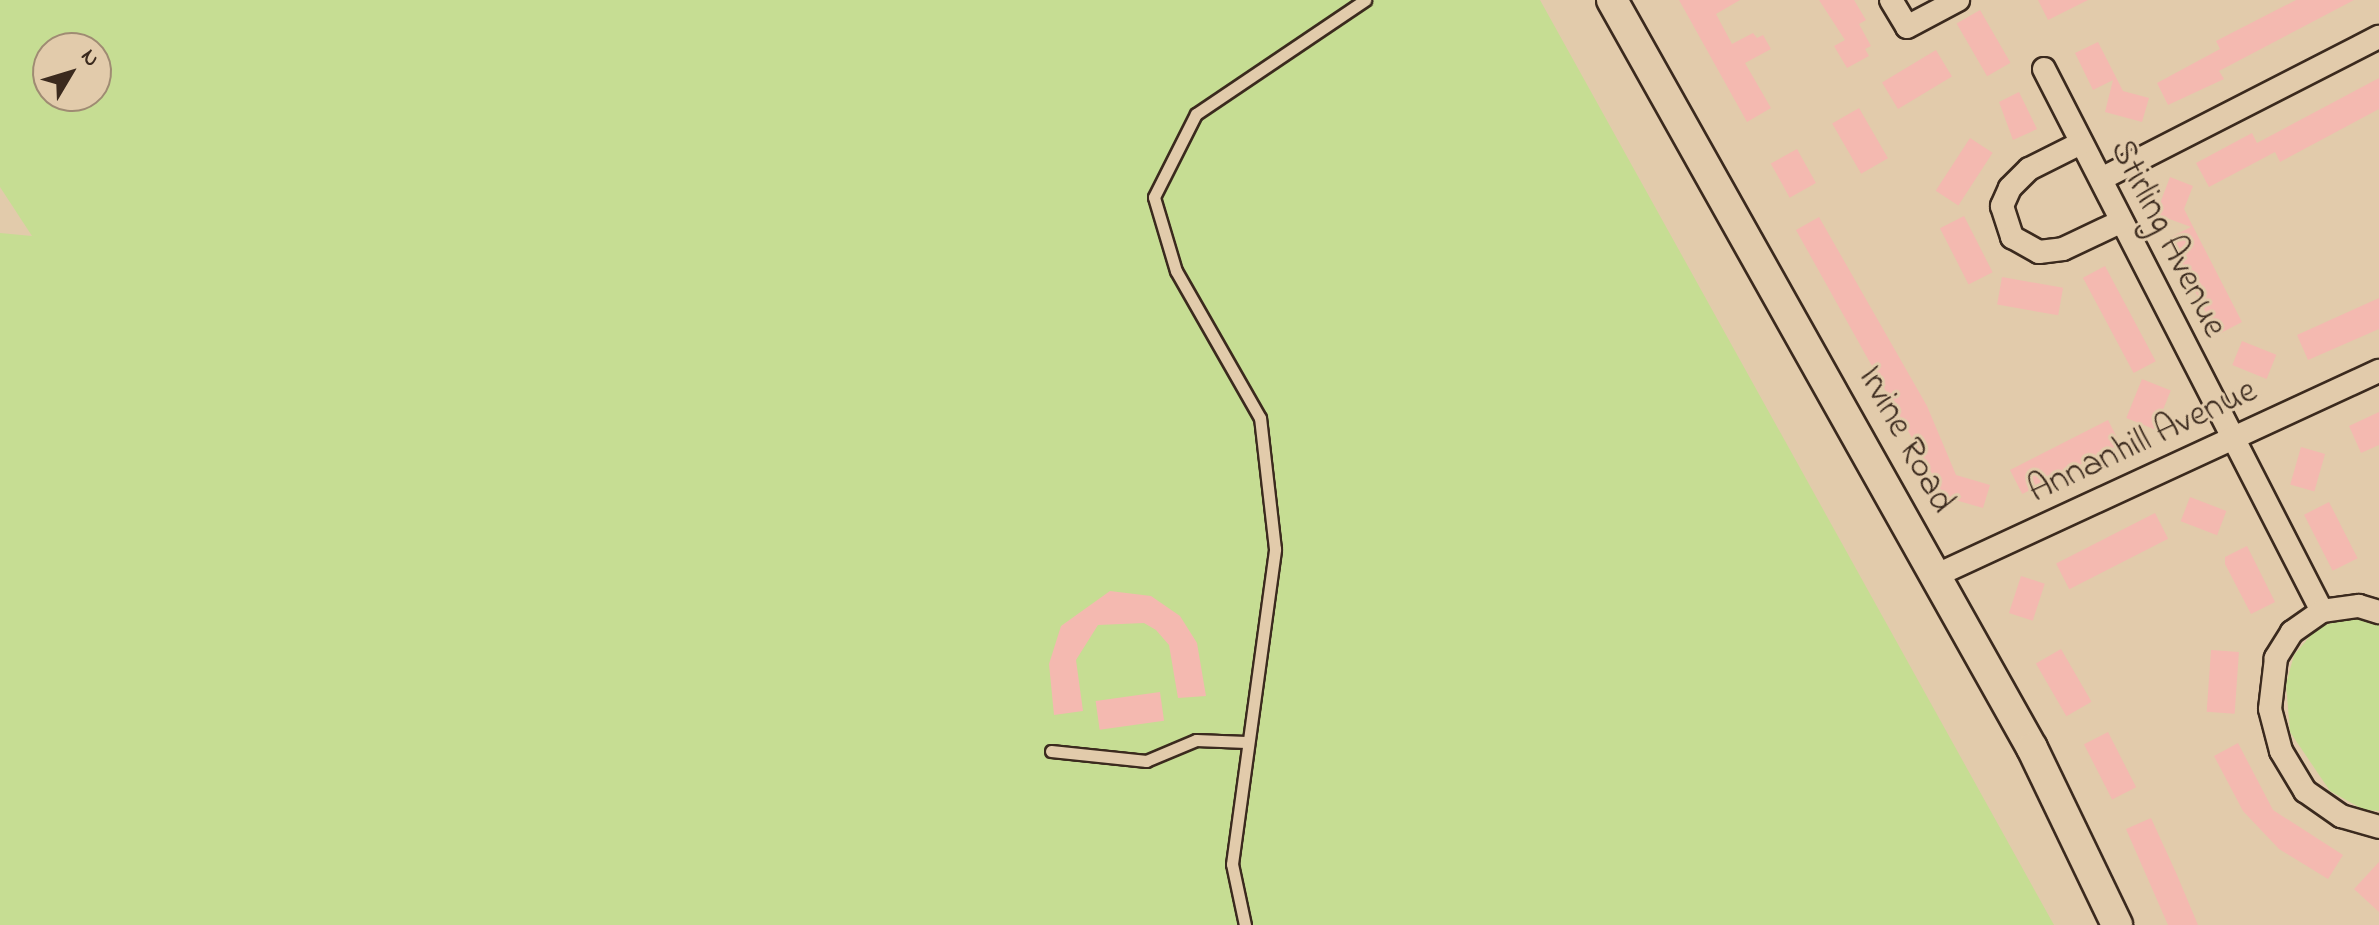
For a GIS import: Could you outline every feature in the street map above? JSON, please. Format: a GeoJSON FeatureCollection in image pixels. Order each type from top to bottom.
{"type":"FeatureCollection","features":[{"type":"Feature","properties":{"kind":"main road","name":"Irvine Road"},"geometry":{"type":"LineString","coordinates":[[1612,0],[2032,748],[2117,925]]}},
{"type":"Feature","properties":{"kind":"street"},"geometry":{"type":"LineString","coordinates":[[1891,0],[1907,27],[1958,0]]}},
{"type":"Feature","properties":{"kind":"street"},"geometry":{"type":"LineString","coordinates":[[2101,179],[2379,37]]}},
{"type":"Feature","properties":{"kind":"street","name":"Stirling Avenue"},"geometry":{"type":"LineString","coordinates":[[2044,69],[2230,439],[2322,611]]}},
{"type":"Feature","properties":{"kind":"street"},"geometry":{"type":"LineString","coordinates":[[2081,143],[2029,169],[2010,188],[2002,206],[2012,237],[2039,252],[2063,249],[2120,222]]}},
{"type":"Feature","properties":{"kind":"street","name":"Annanhill Avenue"},"geometry":{"type":"LineString","coordinates":[[1937,575],[2379,371]]}},
{"type":"Feature","properties":{"kind":"street"},"geometry":{"type":"LineString","coordinates":[[2379,612],[2359,606],[2322,611],[2292,632],[2276,658],[2270,709],[2277,737],[2305,791],[2341,816],[2379,827]]}},
{"type":"Feature","properties":{"kind":"lane"},"geometry":{"type":"LineString","coordinates":[[1245,925],[1232,864],[1246,742],[1275,549],[1260,418],[1176,271],[1154,197],[1196,114],[1365,0]]}},
{"type":"Feature","properties":{"kind":"lane"},"geometry":{"type":"LineString","coordinates":[[1051,751],[1146,761],[1196,740],[1246,742]]}},
{"type":"Feature","properties":{"kind":"green space"},"geometry":{"type":"Polygon","coordinates":[[[0,0],[1540,0],[2054,925],[0,925],[0,233],[32,236],[0,187],[0,0]]]}},
{"type":"Feature","properties":{"kind":"green space"},"geometry":{"type":"Polygon","coordinates":[[[2360,613],[2379,620],[2379,811],[2364,810],[2330,791],[2290,732],[2286,684],[2294,655],[2317,628],[2360,613]]]}},
{"type":"Feature","properties":{"kind":"building"},"geometry":{"type":"Polygon","coordinates":[[[1679,0],[1740,0],[1716,14],[1732,44],[1753,33],[1757,38],[1763,35],[1771,49],[1745,63],[1771,108],[1747,122],[1679,0]]]}},
{"type":"Feature","properties":{"kind":"building"},"geometry":{"type":"Polygon","coordinates":[[[1819,0],[1854,0],[1866,20],[1859,24],[1871,46],[1865,49],[1869,56],[1847,68],[1834,46],[1845,40],[1819,0]]]}},
{"type":"Feature","properties":{"kind":"building"},"geometry":{"type":"Polygon","coordinates":[[[2038,0],[2088,0],[2048,20],[2038,0]]]}},
{"type":"Feature","properties":{"kind":"building"},"geometry":{"type":"Polygon","coordinates":[[[2296,0],[2354,0],[2219,71],[2224,79],[2168,105],[2157,83],[2220,49],[2216,41],[2296,0]]]}},
{"type":"Feature","properties":{"kind":"building"},"geometry":{"type":"Polygon","coordinates":[[[1980,10],[2010,63],[1987,76],[1957,24],[1980,10]]]}},
{"type":"Feature","properties":{"kind":"building"},"geometry":{"type":"Polygon","coordinates":[[[2098,42],[2123,91],[2149,98],[2142,122],[2105,112],[2113,80],[2093,90],[2075,53],[2098,42]]]}},
{"type":"Feature","properties":{"kind":"building"},"geometry":{"type":"Polygon","coordinates":[[[1936,50],[1952,77],[1898,109],[1882,82],[1936,50]]]}},
{"type":"Feature","properties":{"kind":"building"},"geometry":{"type":"Polygon","coordinates":[[[2379,78],[2379,109],[2280,162],[2275,152],[2209,187],[2196,163],[2252,133],[2257,143],[2379,78]]]}},
{"type":"Feature","properties":{"kind":"building"},"geometry":{"type":"Polygon","coordinates":[[[2019,92],[2037,129],[2013,140],[1999,102],[2019,92]]]}},
{"type":"Feature","properties":{"kind":"building"},"geometry":{"type":"Polygon","coordinates":[[[1859,108],[1888,158],[1861,174],[1832,124],[1859,108]]]}},
{"type":"Feature","properties":{"kind":"building"},"geometry":{"type":"Polygon","coordinates":[[[1970,138],[1993,153],[1958,206],[1936,191],[1970,138]]]}},
{"type":"Feature","properties":{"kind":"building"},"geometry":{"type":"Polygon","coordinates":[[[1797,149],[1816,183],[1790,198],[1771,164],[1797,149]]]}},
{"type":"Feature","properties":{"kind":"building"},"geometry":{"type":"Polygon","coordinates":[[[2170,177],[2193,186],[2184,209],[2242,322],[2217,335],[2169,238],[2191,227],[2156,214],[2170,177]]]}},
{"type":"Feature","properties":{"kind":"building"},"geometry":{"type":"Polygon","coordinates":[[[1964,216],[1993,272],[1969,284],[1940,228],[1964,216]]]}},
{"type":"Feature","properties":{"kind":"building"},"geometry":{"type":"Polygon","coordinates":[[[1819,217],[1927,406],[1956,475],[1990,485],[1983,508],[1945,497],[1796,230],[1819,217]]]}},
{"type":"Feature","properties":{"kind":"building"},"geometry":{"type":"Polygon","coordinates":[[[2105,266],[2156,361],[2134,373],[2083,278],[2105,266]]]}},
{"type":"Feature","properties":{"kind":"building"},"geometry":{"type":"Polygon","coordinates":[[[2002,277],[2063,288],[2058,315],[1997,305],[2002,277]]]}},
{"type":"Feature","properties":{"kind":"building"},"geometry":{"type":"Polygon","coordinates":[[[2379,298],[2379,329],[2308,360],[2297,335],[2379,298]]]}},
{"type":"Feature","properties":{"kind":"building"},"geometry":{"type":"Polygon","coordinates":[[[2242,341],[2276,355],[2267,379],[2232,365],[2242,341]]]}},
{"type":"Feature","properties":{"kind":"building"},"geometry":{"type":"Polygon","coordinates":[[[2142,379],[2171,391],[2155,430],[2126,418],[2142,379]]]}},
{"type":"Feature","properties":{"kind":"building"},"geometry":{"type":"Polygon","coordinates":[[[2379,412],[2379,445],[2361,453],[2349,426],[2379,412]]]}},
{"type":"Feature","properties":{"kind":"building"},"geometry":{"type":"Polygon","coordinates":[[[2108,420],[2120,444],[2022,494],[2010,470],[2108,420]]]}},
{"type":"Feature","properties":{"kind":"building"},"geometry":{"type":"Polygon","coordinates":[[[2301,447],[2325,454],[2314,491],[2290,484],[2301,447]]]}},
{"type":"Feature","properties":{"kind":"building"},"geometry":{"type":"Polygon","coordinates":[[[2190,497],[2226,511],[2217,535],[2181,521],[2190,497]]]}},
{"type":"Feature","properties":{"kind":"building"},"geometry":{"type":"Polygon","coordinates":[[[2329,502],[2358,558],[2333,571],[2304,515],[2329,502]]]}},
{"type":"Feature","properties":{"kind":"building"},"geometry":{"type":"Polygon","coordinates":[[[2155,513],[2168,539],[2069,589],[2056,563],[2155,513]]]}},
{"type":"Feature","properties":{"kind":"building"},"geometry":{"type":"Polygon","coordinates":[[[2247,546],[2275,602],[2251,614],[2225,564],[2225,557],[2247,546]]]}},
{"type":"Feature","properties":{"kind":"building"},"geometry":{"type":"Polygon","coordinates":[[[2021,576],[2045,584],[2033,621],[2009,613],[2021,576]]]}},
{"type":"Feature","properties":{"kind":"building"},"geometry":{"type":"Polygon","coordinates":[[[1110,591],[1151,596],[1180,616],[1197,643],[1206,696],[1178,698],[1169,645],[1156,630],[1144,623],[1098,625],[1076,660],[1083,711],[1054,715],[1049,664],[1061,626],[1110,591]]]}},
{"type":"Feature","properties":{"kind":"building"},"geometry":{"type":"Polygon","coordinates":[[[2061,649],[2092,702],[2066,716],[2036,664],[2061,649]]]}},
{"type":"Feature","properties":{"kind":"building"},"geometry":{"type":"Polygon","coordinates":[[[2211,650],[2239,652],[2235,714],[2207,712],[2211,650]]]}},
{"type":"Feature","properties":{"kind":"building"},"geometry":{"type":"Polygon","coordinates":[[[1160,692],[1164,721],[1100,730],[1096,701],[1160,692]]]}},
{"type":"Feature","properties":{"kind":"building"},"geometry":{"type":"Polygon","coordinates":[[[2108,732],[2136,787],[2112,800],[2084,744],[2108,732]]]}},
{"type":"Feature","properties":{"kind":"building"},"geometry":{"type":"Polygon","coordinates":[[[2238,743],[2273,810],[2343,855],[2328,879],[2279,849],[2243,811],[2214,756],[2238,743]]]}},
{"type":"Feature","properties":{"kind":"building"},"geometry":{"type":"Polygon","coordinates":[[[2151,818],[2198,925],[2168,925],[2126,829],[2151,818]]]}},
{"type":"Feature","properties":{"kind":"building"},"geometry":{"type":"Polygon","coordinates":[[[2379,862],[2379,912],[2354,889],[2379,862]]]}}]}
